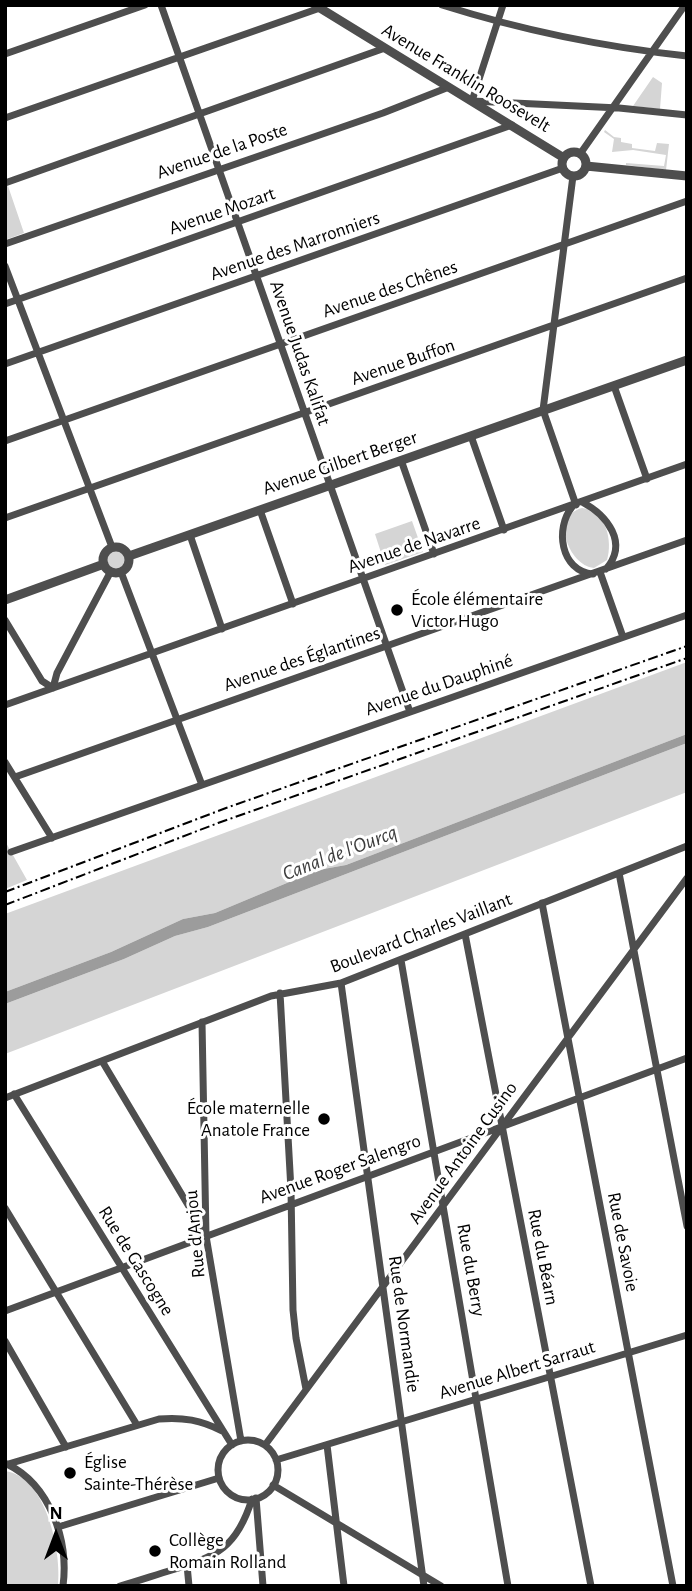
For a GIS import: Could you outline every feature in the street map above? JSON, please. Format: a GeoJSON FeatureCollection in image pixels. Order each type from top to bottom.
{"type":"FeatureCollection","features":[{"type":"Feature","properties":{"kind":"street"},"geometry":{"type":"LineString","coordinates":[[5,54],[145,5]]}},
{"type":"Feature","properties":{"kind":"street","name":"Avenue Judas Kalifat"},"geometry":{"type":"LineString","coordinates":[[162,5],[410,712]]}},
{"type":"Feature","properties":{"kind":"street"},"geometry":{"type":"LineString","coordinates":[[442,5],[497,23],[687,56]]}},
{"type":"Feature","properties":{"kind":"street"},"geometry":{"type":"LineString","coordinates":[[503,5],[472,101],[613,108],[687,116]]}},
{"type":"Feature","properties":{"kind":"street"},"geometry":{"type":"LineString","coordinates":[[580,153],[685,5]]}},
{"type":"Feature","properties":{"kind":"street"},"geometry":{"type":"LineString","coordinates":[[5,118],[317,7]]}},
{"type":"Feature","properties":{"kind":"street","name":"Avenue Franklin Roosevelt"},"geometry":{"type":"LineString","coordinates":[[317,7],[564,158]]}},
{"type":"Feature","properties":{"kind":"street"},"geometry":{"type":"LineString","coordinates":[[5,183],[385,48]]}},
{"type":"Feature","properties":{"kind":"street","name":"Avenue de la Poste"},"geometry":{"type":"LineString","coordinates":[[5,244],[383,113],[449,87]]}},
{"type":"Feature","properties":{"kind":"street","name":"Avenue Mozart"},"geometry":{"type":"LineString","coordinates":[[5,304],[512,125]]}},
{"type":"Feature","properties":{"kind":"street"},"geometry":{"type":"LineString","coordinates":[[569,153],[580,153],[586,166],[580,174],[573,176],[563,168],[564,158],[569,153]]}},
{"type":"Feature","properties":{"kind":"street"},"geometry":{"type":"LineString","coordinates":[[586,166],[687,176]]}},
{"type":"Feature","properties":{"kind":"street","name":"Avenue des Marronniers"},"geometry":{"type":"LineString","coordinates":[[5,364],[563,168]]}},
{"type":"Feature","properties":{"kind":"street"},"geometry":{"type":"LineString","coordinates":[[573,176],[543,410],[577,504],[604,515],[614,535],[613,561],[600,572],[580,570],[565,552],[561,530],[565,516],[577,504]]}},
{"type":"Feature","properties":{"kind":"street","name":"Avenue des Chênes"},"geometry":{"type":"LineString","coordinates":[[5,441],[687,201]]}},
{"type":"Feature","properties":{"kind":"street"},"geometry":{"type":"LineString","coordinates":[[5,266],[112,547]]}},
{"type":"Feature","properties":{"kind":"street","name":"Avenue Buffon"},"geometry":{"type":"LineString","coordinates":[[5,518],[687,278]]}},
{"type":"Feature","properties":{"kind":"street","name":"Avenue Gilbert Berger"},"geometry":{"type":"LineString","coordinates":[[129,556],[563,403],[686,363]]}},
{"type":"Feature","properties":{"kind":"street"},"geometry":{"type":"LineString","coordinates":[[614,386],[647,479]]}},
{"type":"Feature","properties":{"kind":"street"},"geometry":{"type":"LineString","coordinates":[[471,436],[503,530]]}},
{"type":"Feature","properties":{"kind":"street"},"geometry":{"type":"LineString","coordinates":[[401,460],[434,554]]}},
{"type":"Feature","properties":{"kind":"street","name":"Avenue de Navarre"},"geometry":{"type":"LineString","coordinates":[[5,705],[687,464]]}},
{"type":"Feature","properties":{"kind":"street"},"geometry":{"type":"LineString","coordinates":[[260,510],[293,604]]}},
{"type":"Feature","properties":{"kind":"street"},"geometry":{"type":"LineString","coordinates":[[190,535],[222,629]]}},
{"type":"Feature","properties":{"kind":"street","name":"Avenue des Églantines"},"geometry":{"type":"LineString","coordinates":[[15,777],[687,540]]}},
{"type":"Feature","properties":{"kind":"street"},"geometry":{"type":"LineString","coordinates":[[5,600],[112,569],[129,564],[129,556],[120,547],[112,547],[104,554],[112,569],[152,654],[202,785]]}},
{"type":"Feature","properties":{"kind":"street"},"geometry":{"type":"LineString","coordinates":[[5,620],[42,681],[53,688],[57,673],[112,569]]}},
{"type":"Feature","properties":{"kind":"street"},"geometry":{"type":"LineString","coordinates":[[600,572],[623,637]]}},
{"type":"Feature","properties":{"kind":"street","name":"Avenue du Dauphiné"},"geometry":{"type":"LineString","coordinates":[[11,852],[687,615]]}},
{"type":"Feature","properties":{"kind":"street"},"geometry":{"type":"LineString","coordinates":[[5,762],[52,838]]}},
{"type":"Feature","properties":{"kind":"street","name":"Boulevard Charles Vaillant"},"geometry":{"type":"LineString","coordinates":[[5,1098],[280,993],[341,983],[687,846]]}},
{"type":"Feature","properties":{"kind":"street"},"geometry":{"type":"LineString","coordinates":[[619,873],[687,1226]]}},
{"type":"Feature","properties":{"kind":"street","name":"Avenue Antoine Cusino"},"geometry":{"type":"LineString","coordinates":[[265,1446],[687,878]]}},
{"type":"Feature","properties":{"kind":"street","name":"Rue de Savoie"},"geometry":{"type":"LineString","coordinates":[[541,903],[673,1586]]}},
{"type":"Feature","properties":{"kind":"street","name":"Rue du Béarn"},"geometry":{"type":"LineString","coordinates":[[465,934],[591,1586]]}},
{"type":"Feature","properties":{"kind":"street","name":"Rue du Berry"},"geometry":{"type":"LineString","coordinates":[[401,960],[508,1586]]}},
{"type":"Feature","properties":{"kind":"street","name":"Rue de Normandie"},"geometry":{"type":"LineString","coordinates":[[341,983],[425,1586]]}},
{"type":"Feature","properties":{"kind":"street"},"geometry":{"type":"LineString","coordinates":[[280,993],[292,1204],[293,1310],[306,1389]]}},
{"type":"Feature","properties":{"kind":"street","name":"Rue d'Anjou"},"geometry":{"type":"LineString","coordinates":[[202,1022],[206,1236],[241,1441]]}},
{"type":"Feature","properties":{"kind":"street","name":"Avenue Roger Salengro"},"geometry":{"type":"LineString","coordinates":[[5,1311],[687,1058]]}},
{"type":"Feature","properties":{"kind":"street"},"geometry":{"type":"LineString","coordinates":[[102,1061],[206,1236]]}},
{"type":"Feature","properties":{"kind":"street","name":"Rue de Gascogne"},"geometry":{"type":"LineString","coordinates":[[15,1094],[232,1445]]}},
{"type":"Feature","properties":{"kind":"street"},"geometry":{"type":"LineString","coordinates":[[5,1208],[137,1424]]}},
{"type":"Feature","properties":{"kind":"street","name":"Avenue Albert Sarraut"},"geometry":{"type":"LineString","coordinates":[[276,1460],[687,1335]]}},
{"type":"Feature","properties":{"kind":"street"},"geometry":{"type":"LineString","coordinates":[[5,1342],[66,1447]]}},
{"type":"Feature","properties":{"kind":"street"},"geometry":{"type":"LineString","coordinates":[[6,1464],[159,1419],[181,1417],[223,1432]]}},
{"type":"Feature","properties":{"kind":"street"},"geometry":{"type":"LineString","coordinates":[[241,1441],[258,1442],[265,1446],[276,1460],[277,1475],[273,1485],[254,1499],[230,1494],[219,1478],[220,1460],[232,1445],[241,1441]]}},
{"type":"Feature","properties":{"kind":"street"},"geometry":{"type":"LineString","coordinates":[[327,1445],[344,1586]]}},
{"type":"Feature","properties":{"kind":"street"},"geometry":{"type":"LineString","coordinates":[[6,1464],[33,1482],[50,1508],[58,1527],[64,1561],[63,1586]]}},
{"type":"Feature","properties":{"kind":"street"},"geometry":{"type":"LineString","coordinates":[[58,1527],[219,1478]]}},
{"type":"Feature","properties":{"kind":"street"},"geometry":{"type":"LineString","coordinates":[[273,1485],[441,1586]]}},
{"type":"Feature","properties":{"kind":"street"},"geometry":{"type":"LineString","coordinates":[[120,1586],[218,1553],[232,1540],[246,1519],[254,1499]]}},
{"type":"Feature","properties":{"kind":"street"},"geometry":{"type":"LineString","coordinates":[[254,1499],[263,1586]]}},
{"type":"Feature","properties":{"kind":"street"},"geometry":{"type":"LineString","coordinates":[[187,1565],[190,1586]]}},
{"type":"Feature","properties":{"kind":"shaded area"},"geometry":{"type":"Polygon","coordinates":[[[653,77],[662,83],[660,109],[633,106],[653,77]]]}},
{"type":"Feature","properties":{"kind":"shaded area"},"geometry":{"type":"Polygon","coordinates":[[[605,130],[614,137],[621,138],[621,142],[632,144],[632,148],[655,151],[657,143],[669,144],[666,170],[626,165],[664,166],[666,155],[633,150],[612,152],[614,139],[604,132],[605,130]]]}},
{"type":"Feature","properties":{"kind":"shaded area"},"geometry":{"type":"Polygon","coordinates":[[[8,186],[24,233],[5,240],[5,187],[8,186]]]}},
{"type":"Feature","properties":{"kind":"shaded area"},"geometry":{"type":"Polygon","coordinates":[[[582,508],[597,514],[608,536],[607,560],[594,568],[577,558],[571,550],[565,530],[567,520],[582,508]]]}},
{"type":"Feature","properties":{"kind":"shaded area"},"geometry":{"type":"Polygon","coordinates":[[[412,521],[423,552],[385,565],[375,534],[412,521]]]}},
{"type":"Feature","properties":{"kind":"shaded area"},"geometry":{"type":"Polygon","coordinates":[[[112,550],[120,550],[126,560],[120,570],[112,570],[106,564],[106,556],[112,550]]]}},
{"type":"Feature","properties":{"kind":"shaded area"},"geometry":{"type":"Polygon","coordinates":[[[687,662],[687,734],[346,865],[318,870],[215,913],[183,919],[111,952],[5,992],[5,914],[687,662]]]}},
{"type":"Feature","properties":{"kind":"shaded area"},"geometry":{"type":"Polygon","coordinates":[[[687,734],[687,743],[208,927],[175,936],[124,959],[5,1004],[5,992],[111,952],[183,919],[215,913],[318,870],[346,865],[687,734]]]}},
{"type":"Feature","properties":{"kind":"shaded area"},"geometry":{"type":"Polygon","coordinates":[[[687,743],[687,792],[5,1054],[5,1004],[124,959],[175,936],[208,927],[687,743]]]}},
{"type":"Feature","properties":{"kind":"shaded area"},"geometry":{"type":"Polygon","coordinates":[[[5,841],[27,880],[5,889],[5,841]]]}},
{"type":"Feature","properties":{"kind":"shaded area"},"geometry":{"type":"Polygon","coordinates":[[[5,1471],[19,1476],[31,1486],[41,1501],[54,1536],[59,1572],[58,1586],[5,1586],[5,1471]]]}},
{"type":"Feature","properties":{"kind":"railway"},"geometry":{"type":"LineString","coordinates":[[5,892],[226,808],[687,646]]}},
{"type":"Feature","properties":{"kind":"railway"},"geometry":{"type":"LineString","coordinates":[[5,905],[218,823],[687,658]]}},
{"type":"Feature","properties":{"kind":"place","name":"École élémentaire Victor Hugo"},"geometry":{"type":"Point","coordinates":[397,610]}},
{"type":"Feature","properties":{"kind":"place","name":"École maternelle Anatole France"},"geometry":{"type":"Point","coordinates":[324,1119]}},
{"type":"Feature","properties":{"kind":"place","name":"Église Sainte-Thérèse"},"geometry":{"type":"Point","coordinates":[70,1473]}},
{"type":"Feature","properties":{"kind":"place","name":"Collège Romain Rolland"},"geometry":{"type":"Point","coordinates":[155,1551]}},
{"type":"Feature","properties":{"kind":"water label","name":"Canal de l'Ourcq"},"geometry":{"type":"Point","coordinates":[340,853]}}]}
